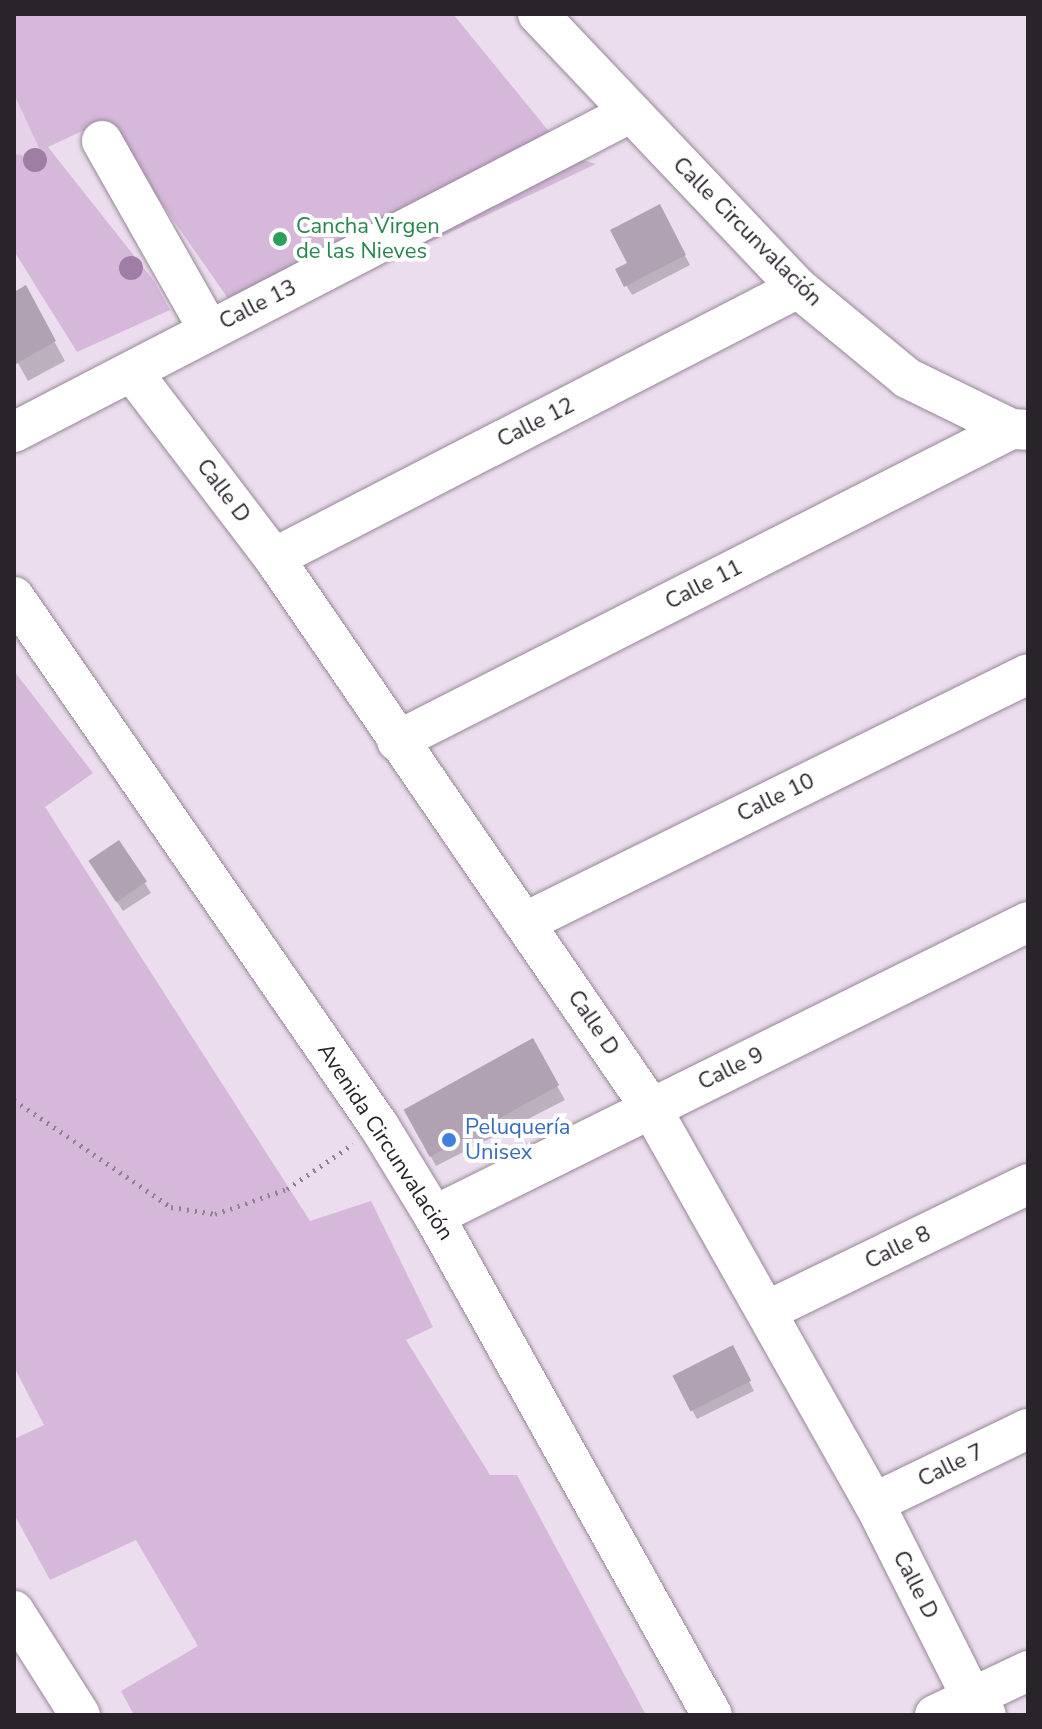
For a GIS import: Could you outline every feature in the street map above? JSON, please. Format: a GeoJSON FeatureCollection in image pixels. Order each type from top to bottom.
{"type":"FeatureCollection","features":[{"type":"Feature","properties":{"kind":"street","name":"Calle Circunvalación"},"geometry":{"type":"LineString","coordinates":[[538,14],[798,288],[907,378],[1020,429]]}},
{"type":"Feature","properties":{"kind":"street","name":"Calle 13"},"geometry":{"type":"LineString","coordinates":[[14,432],[630,113]]}},
{"type":"Feature","properties":{"kind":"street"},"geometry":{"type":"LineString","coordinates":[[102,141],[209,330]]}},
{"type":"Feature","properties":{"kind":"street","name":"Calle 12"},"geometry":{"type":"LineString","coordinates":[[274,558],[798,288]]}},
{"type":"Feature","properties":{"kind":"street","name":"Calle D"},"geometry":{"type":"LineString","coordinates":[[133,373],[274,558],[651,1108],[874,1503],[979,1706]]}},
{"type":"Feature","properties":{"kind":"street","name":"Calle 11"},"geometry":{"type":"LineString","coordinates":[[397,741],[1020,429]]}},
{"type":"Feature","properties":{"kind":"street","name":"Avenida Circunvalación"},"geometry":{"type":"LineString","coordinates":[[14,597],[379,1126],[434,1216],[712,1715]]}},
{"type":"Feature","properties":{"kind":"street","name":"Calle 10"},"geometry":{"type":"LineString","coordinates":[[524,923],[1028,674]]}},
{"type":"Feature","properties":{"kind":"street","name":"Calle 9"},"geometry":{"type":"LineString","coordinates":[[434,1216],[1028,922]]}},
{"type":"Feature","properties":{"kind":"street","name":"Calle 8"},"geometry":{"type":"LineString","coordinates":[[767,1311],[1028,1184]]}},
{"type":"Feature","properties":{"kind":"street","name":"Calle 7"},"geometry":{"type":"LineString","coordinates":[[874,1503],[1028,1429]]}},
{"type":"Feature","properties":{"kind":"street"},"geometry":{"type":"LineString","coordinates":[[14,1611],[80,1715]]}},
{"type":"Feature","properties":{"kind":"street"},"geometry":{"type":"LineString","coordinates":[[935,1715],[979,1706],[1028,1671]]}},
{"type":"Feature","properties":{"kind":"path"},"geometry":{"type":"LineString","coordinates":[[14,1100],[171,1207],[215,1214],[287,1189],[379,1126]]}},
{"type":"Feature","properties":{"kind":"shaded area","name":"Cancha Virgen de las Nieves"},"geometry":{"type":"Polygon","coordinates":[[[14,14],[453,14],[569,156],[596,164],[248,327],[104,121],[48,147],[154,281],[170,310],[77,352],[14,251],[14,154],[44,159],[14,94],[14,14]]]}},
{"type":"Feature","properties":{"kind":"shaded area"},"geometry":{"type":"Polygon","coordinates":[[[14,94],[44,160],[14,154],[14,94]]]}},
{"type":"Feature","properties":{"kind":"shaded area"},"geometry":{"type":"Polygon","coordinates":[[[14,671],[93,773],[45,807],[310,1221],[371,1201],[433,1327],[406,1340],[490,1475],[517,1475],[646,1715],[134,1715],[121,1691],[198,1646],[136,1540],[50,1580],[14,1514],[14,1439],[44,1425],[14,1367],[14,671]]]}},
{"type":"Feature","properties":{"kind":"building"},"geometry":{"type":"Polygon","coordinates":[[[660,204],[686,255],[624,287],[615,269],[627,263],[610,230],[660,204]]]}},
{"type":"Feature","properties":{"kind":"building"},"geometry":{"type":"Polygon","coordinates":[[[26,285],[56,341],[16,364],[14,292],[26,285]]]}},
{"type":"Feature","properties":{"kind":"building"},"geometry":{"type":"Polygon","coordinates":[[[119,840],[147,881],[116,902],[88,861],[119,840]]]}},
{"type":"Feature","properties":{"kind":"building"},"geometry":{"type":"Polygon","coordinates":[[[533,1038],[559,1085],[430,1157],[404,1110],[533,1038]]]}},
{"type":"Feature","properties":{"kind":"building"},"geometry":{"type":"Polygon","coordinates":[[[733,1345],[751,1381],[691,1412],[672,1376],[733,1345]]]}},
{"type":"Feature","properties":{"kind":"place","name":"Cancha Virgen de las Nieves"},"geometry":{"type":"Point","coordinates":[280,239]}},
{"type":"Feature","properties":{"kind":"place","name":"Peluquería Unisex"},"geometry":{"type":"Point","coordinates":[449,1140]}}]}
